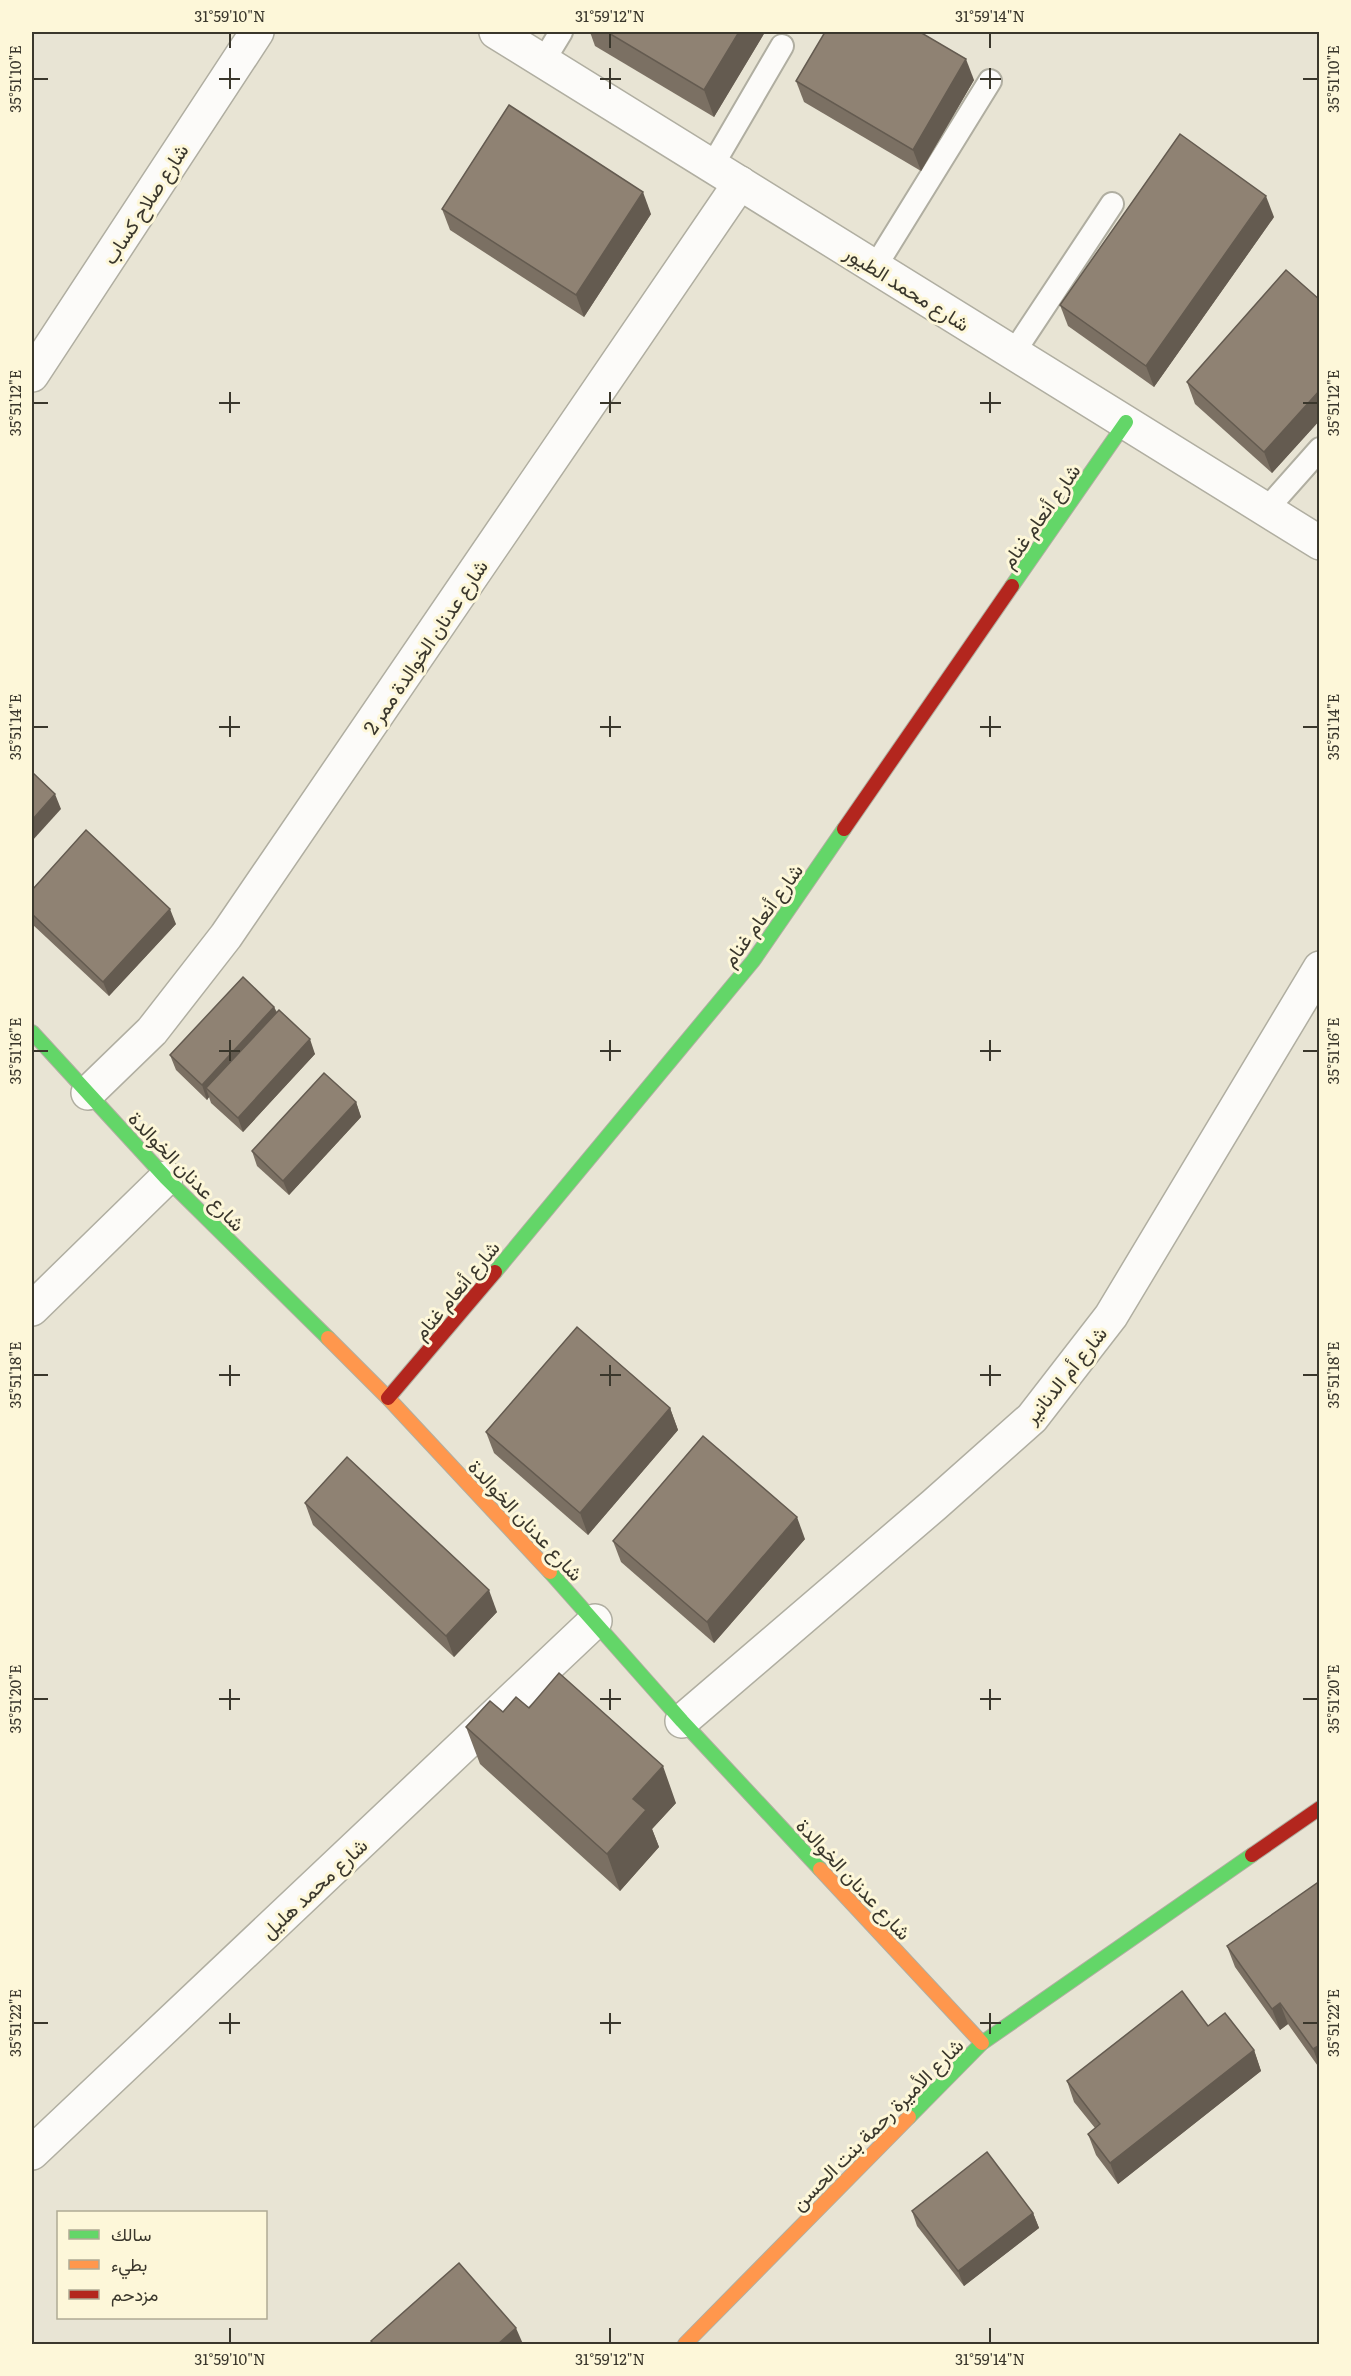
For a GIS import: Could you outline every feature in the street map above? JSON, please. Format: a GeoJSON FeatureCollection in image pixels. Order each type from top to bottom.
{"type":"FeatureCollection","features":[{"type":"Feature","properties":{"kind":"street","name":"شارع صلاح كساب"},"geometry":{"type":"LineString","coordinates":[[32,375],[256,32]]}},
{"type":"Feature","properties":{"kind":"street","name":"شارع محمد الطيور"},"geometry":{"type":"LineString","coordinates":[[496,32],[1320,543]]}},
{"type":"Feature","properties":{"kind":"street","name":"شارع عدنان الخوالدة ممر 2"},"geometry":{"type":"LineString","coordinates":[[88,1093],[152,1031],[226,936],[740,183]]}},
{"type":"Feature","properties":{"kind":"street","name":"شارع أنعام غنام"},"geometry":{"type":"LineString","coordinates":[[388,1398],[567,1187],[753,961],[1126,422]]}},
{"type":"Feature","properties":{"kind":"street","name":"شارع أم الدنانير"},"geometry":{"type":"LineString","coordinates":[[682,1721],[1032,1418],[1111,1316],[1320,968]]}},
{"type":"Feature","properties":{"kind":"street","name":"شارع عدنان الخوالدة"},"geometry":{"type":"LineString","coordinates":[[32,1032],[166,1178],[388,1398],[595,1621],[682,1721],[982,2043]]}},
{"type":"Feature","properties":{"kind":"street"},"geometry":{"type":"LineString","coordinates":[[32,1309],[166,1178]]}},
{"type":"Feature","properties":{"kind":"street","name":"شارع محمد هليل"},"geometry":{"type":"LineString","coordinates":[[32,2153],[595,1621]]}},
{"type":"Feature","properties":{"kind":"street","name":"شارع الأميرة رحمة بنت الحسن"},"geometry":{"type":"LineString","coordinates":[[685,2344],[982,2043],[1319,1809]]}},
{"type":"Feature","properties":{"kind":"lane"},"geometry":{"type":"LineString","coordinates":[[544,60],[561,32]]}},
{"type":"Feature","properties":{"kind":"lane"},"geometry":{"type":"LineString","coordinates":[[712,166],[782,46]]}},
{"type":"Feature","properties":{"kind":"lane"},"geometry":{"type":"LineString","coordinates":[[875,267],[990,81]]}},
{"type":"Feature","properties":{"kind":"lane"},"geometry":{"type":"LineString","coordinates":[[1019,356],[1116,210]]}},
{"type":"Feature","properties":{"kind":"lane"},"geometry":{"type":"LineString","coordinates":[[1265,511],[1320,449]]}},
{"type":"Feature","properties":{"kind":"building"},"geometry":{"type":"Polygon","coordinates":[[[607,32],[739,32],[704,90],[607,32]]]}},
{"type":"Feature","properties":{"kind":"building"},"geometry":{"type":"Polygon","coordinates":[[[825,32],[920,32],[966,59],[913,150],[796,81],[825,32]]]}},
{"type":"Feature","properties":{"kind":"building"},"geometry":{"type":"Polygon","coordinates":[[[509,105],[643,192],[576,295],[442,209],[509,105]]]}},
{"type":"Feature","properties":{"kind":"building"},"geometry":{"type":"Polygon","coordinates":[[[1180,134],[1266,196],[1146,366],[1060,305],[1180,134]]]}},
{"type":"Feature","properties":{"kind":"building"},"geometry":{"type":"Polygon","coordinates":[[[1286,270],[1320,300],[1320,390],[1264,452],[1187,382],[1286,270]]]}},
{"type":"Feature","properties":{"kind":"building"},"geometry":{"type":"Polygon","coordinates":[[[32,772],[55,794],[32,820],[32,772]]]}},
{"type":"Feature","properties":{"kind":"building"},"geometry":{"type":"Polygon","coordinates":[[[86,830],[170,909],[103,982],[32,914],[32,890],[86,830]]]}},
{"type":"Feature","properties":{"kind":"building"},"geometry":{"type":"Polygon","coordinates":[[[243,977],[274,1007],[202,1085],[170,1055],[243,977]]]}},
{"type":"Feature","properties":{"kind":"building"},"geometry":{"type":"Polygon","coordinates":[[[279,1010],[310,1039],[238,1118],[206,1088],[279,1010]]]}},
{"type":"Feature","properties":{"kind":"building"},"geometry":{"type":"Polygon","coordinates":[[[324,1073],[356,1102],[283,1181],[252,1151],[324,1073]]]}},
{"type":"Feature","properties":{"kind":"building"},"geometry":{"type":"Polygon","coordinates":[[[577,1327],[670,1408],[580,1513],[486,1432],[577,1327]]]}},
{"type":"Feature","properties":{"kind":"building"},"geometry":{"type":"Polygon","coordinates":[[[703,1436],[797,1517],[707,1622],[613,1541],[703,1436]]]}},
{"type":"Feature","properties":{"kind":"building"},"geometry":{"type":"Polygon","coordinates":[[[347,1457],[489,1590],[446,1636],[305,1503],[347,1457]]]}},
{"type":"Feature","properties":{"kind":"building"},"geometry":{"type":"Polygon","coordinates":[[[559,1673],[663,1766],[633,1799],[646,1810],[607,1854],[466,1727],[490,1701],[503,1712],[516,1697],[529,1708],[559,1673]]]}},
{"type":"Feature","properties":{"kind":"building"},"geometry":{"type":"Polygon","coordinates":[[[1320,1881],[1320,2045],[1313,2049],[1280,2003],[1272,2009],[1227,1946],[1320,1881]]]}},
{"type":"Feature","properties":{"kind":"building"},"geometry":{"type":"Polygon","coordinates":[[[1182,1991],[1208,2026],[1225,2013],[1254,2050],[1110,2163],[1088,2134],[1100,2124],[1067,2081],[1182,1991]]]}},
{"type":"Feature","properties":{"kind":"building"},"geometry":{"type":"Polygon","coordinates":[[[987,2152],[1033,2213],[958,2271],[912,2211],[987,2152]]]}},
{"type":"Feature","properties":{"kind":"building"},"geometry":{"type":"Polygon","coordinates":[[[459,2263],[516,2328],[498,2344],[374,2344],[371,2341],[459,2263]]]}},
{"type":"Feature","properties":{"kind":"traffic: fast"},"geometry":{"type":"LineString","coordinates":[[1012,586],[1126,422]]}},
{"type":"Feature","properties":{"kind":"traffic: fast"},"geometry":{"type":"LineString","coordinates":[[495,1272],[753,961],[844,829]]}},
{"type":"Feature","properties":{"kind":"traffic: fast"},"geometry":{"type":"LineString","coordinates":[[32,1032],[166,1178],[328,1338]]}},
{"type":"Feature","properties":{"kind":"traffic: fast"},"geometry":{"type":"LineString","coordinates":[[550,1572],[682,1721],[820,1869]]}},
{"type":"Feature","properties":{"kind":"traffic: fast"},"geometry":{"type":"LineString","coordinates":[[909,2117],[982,2043],[1252,1855]]}},
{"type":"Feature","properties":{"kind":"traffic: slow"},"geometry":{"type":"LineString","coordinates":[[328,1338],[388,1398],[550,1572]]}},
{"type":"Feature","properties":{"kind":"traffic: slow"},"geometry":{"type":"LineString","coordinates":[[820,1869],[982,2043]]}},
{"type":"Feature","properties":{"kind":"traffic: slow"},"geometry":{"type":"LineString","coordinates":[[685,2344],[909,2117]]}},
{"type":"Feature","properties":{"kind":"traffic: jam"},"geometry":{"type":"LineString","coordinates":[[844,829],[1012,586]]}},
{"type":"Feature","properties":{"kind":"traffic: jam"},"geometry":{"type":"LineString","coordinates":[[388,1398],[495,1272]]}},
{"type":"Feature","properties":{"kind":"traffic: jam"},"geometry":{"type":"LineString","coordinates":[[1252,1855],[1320,1808]]}}]}
